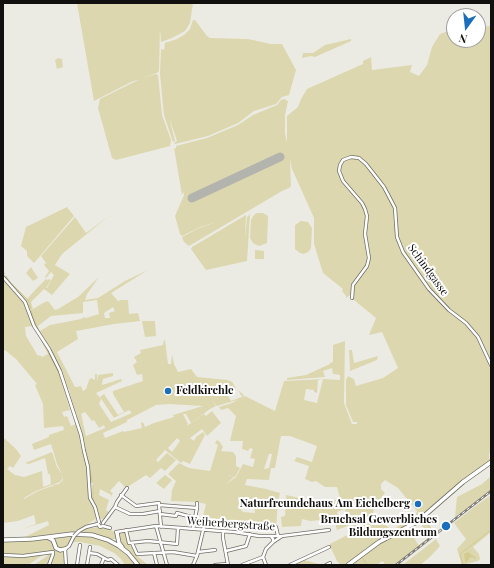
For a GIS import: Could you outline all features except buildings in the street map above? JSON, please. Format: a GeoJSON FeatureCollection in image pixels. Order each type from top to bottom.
{"type":"FeatureCollection","features":[{"type":"Feature","properties":{"kind":"main road"},"geometry":{"type":"LineString","coordinates":[[348,565],[374,545],[417,522],[463,482],[491,462]]}},
{"type":"Feature","properties":{"kind":"main road"},"geometry":{"type":"LineString","coordinates":[[108,540],[116,540],[116,532]]}},
{"type":"Feature","properties":{"kind":"main road"},"geometry":{"type":"LineString","coordinates":[[116,532],[122,548]]}},
{"type":"Feature","properties":{"kind":"main road"},"geometry":{"type":"LineString","coordinates":[[3,540],[23,540],[59,535],[88,534],[108,540],[122,548],[138,565]]}},
{"type":"Feature","properties":{"kind":"main road"},"geometry":{"type":"LineString","coordinates":[[54,542],[59,535]]}},
{"type":"Feature","properties":{"kind":"main road"},"geometry":{"type":"LineString","coordinates":[[47,537],[53,540],[56,548],[65,550]]}},
{"type":"Feature","properties":{"kind":"street","name":"Schindgasse"},"geometry":{"type":"LineString","coordinates":[[352,298],[354,285],[367,266],[369,258],[365,234],[367,216],[365,209],[362,203],[343,181],[340,174],[339,168],[343,160],[352,157],[363,160],[384,186],[395,208],[397,237],[403,252],[429,289],[449,310],[466,323],[478,337],[491,365]]}},
{"type":"Feature","properties":{"kind":"street"},"geometry":{"type":"LineString","coordinates":[[3,277],[25,302],[34,326],[49,349],[60,371],[81,434],[88,467],[90,498],[101,523],[116,532]]}},
{"type":"Feature","properties":{"kind":"street"},"geometry":{"type":"LineString","coordinates":[[66,565],[65,550],[69,546],[74,536],[86,527],[101,523],[106,519],[115,508],[115,505],[127,488]]}},
{"type":"Feature","properties":{"kind":"street"},"geometry":{"type":"LineString","coordinates":[[119,489],[122,494],[136,506],[159,503],[161,527]]}},
{"type":"Feature","properties":{"kind":"street"},"geometry":{"type":"LineString","coordinates":[[192,529],[197,503]]}},
{"type":"Feature","properties":{"kind":"street"},"geometry":{"type":"LineString","coordinates":[[159,506],[197,508]]}},
{"type":"Feature","properties":{"kind":"street"},"geometry":{"type":"LineString","coordinates":[[115,508],[130,514],[160,513],[176,516],[179,506]]}},
{"type":"Feature","properties":{"kind":"street"},"geometry":{"type":"LineString","coordinates":[[177,513],[195,518]]}},
{"type":"Feature","properties":{"kind":"street"},"geometry":{"type":"LineString","coordinates":[[195,564],[206,518]]}},
{"type":"Feature","properties":{"kind":"street"},"geometry":{"type":"LineString","coordinates":[[156,526],[167,565]]}},
{"type":"Feature","properties":{"kind":"street","name":"Weiherbergstraße"},"geometry":{"type":"LineString","coordinates":[[116,532],[156,526],[278,537]]}},
{"type":"Feature","properties":{"kind":"street"},"geometry":{"type":"LineString","coordinates":[[276,527],[278,537]]}},
{"type":"Feature","properties":{"kind":"street","name":"Weiherbergstraße"},"geometry":{"type":"LineString","coordinates":[[132,542],[148,541],[177,544],[178,528]]}},
{"type":"Feature","properties":{"kind":"street"},"geometry":{"type":"LineString","coordinates":[[126,530],[129,543],[132,542],[137,554],[182,552],[197,556]]}},
{"type":"Feature","properties":{"kind":"street"},"geometry":{"type":"LineString","coordinates":[[266,565],[263,557],[266,549],[278,537],[328,530]]}},
{"type":"Feature","properties":{"kind":"street"},"geometry":{"type":"LineString","coordinates":[[215,565],[228,564],[223,531]]}},
{"type":"Feature","properties":{"kind":"street"},"geometry":{"type":"LineString","coordinates":[[226,551],[247,545],[250,534]]}},
{"type":"Feature","properties":{"kind":"street"},"geometry":{"type":"LineString","coordinates":[[271,536],[273,542]]}},
{"type":"Feature","properties":{"kind":"street"},"geometry":{"type":"LineString","coordinates":[[77,565],[80,545]]}},
{"type":"Feature","properties":{"kind":"street"},"geometry":{"type":"LineString","coordinates":[[290,565],[296,564],[329,546]]}},
{"type":"Feature","properties":{"kind":"street"},"geometry":{"type":"LineString","coordinates":[[87,565],[90,547]]}},
{"type":"Feature","properties":{"kind":"street"},"geometry":{"type":"LineString","coordinates":[[198,552],[215,550]]}},
{"type":"Feature","properties":{"kind":"street"},"geometry":{"type":"LineString","coordinates":[[3,556],[23,556],[52,552],[53,554],[49,565]]}},
{"type":"Feature","properties":{"kind":"street"},"geometry":{"type":"LineString","coordinates":[[89,553],[97,554],[118,565]]}},
{"type":"Feature","properties":{"kind":"street"},"geometry":{"type":"LineString","coordinates":[[154,553],[157,565]]}},
{"type":"Feature","properties":{"kind":"street"},"geometry":{"type":"LineString","coordinates":[[242,565],[263,557]]}},
{"type":"Feature","properties":{"kind":"street"},"geometry":{"type":"LineString","coordinates":[[101,565],[104,558]]}},
{"type":"Feature","properties":{"kind":"street"},"geometry":{"type":"LineString","coordinates":[[326,565],[330,563]]}},
{"type":"Feature","properties":{"kind":"shaded area"},"geometry":{"type":"Polygon","coordinates":[[[77,3],[193,3],[190,23],[185,31],[161,42],[160,29],[159,71],[142,78],[156,74],[158,75],[162,115],[171,140],[170,146],[116,160],[112,158],[98,108],[100,99],[140,79],[94,101],[77,3]]]}},
{"type":"Feature","properties":{"kind":"shaded area"},"geometry":{"type":"Polygon","coordinates":[[[193,20],[195,20],[210,38],[248,39],[271,44],[282,44],[296,70],[289,95],[282,97],[276,104],[254,111],[238,123],[208,136],[175,144],[174,143],[177,141],[169,117],[175,141],[173,142],[164,115],[160,74],[161,49],[164,50],[165,43],[184,35],[190,29],[193,20]]]}},
{"type":"Feature","properties":{"kind":"shaded area"},"geometry":{"type":"Polygon","coordinates":[[[486,26],[491,26],[490,461],[459,483],[417,521],[367,548],[347,565],[341,565],[337,561],[330,544],[355,531],[352,524],[337,530],[334,519],[310,521],[302,519],[301,526],[282,527],[281,517],[285,516],[286,495],[321,503],[329,503],[340,498],[337,487],[325,487],[316,481],[312,482],[305,479],[309,466],[294,461],[297,457],[312,462],[317,446],[290,436],[281,436],[275,468],[271,468],[269,480],[247,479],[245,485],[280,493],[276,528],[224,522],[203,516],[206,504],[197,502],[171,501],[172,490],[176,481],[168,474],[179,463],[189,468],[210,471],[218,445],[215,443],[217,440],[223,447],[221,451],[233,452],[236,456],[236,466],[240,468],[235,477],[225,474],[234,477],[225,485],[236,477],[243,464],[253,467],[255,459],[250,458],[253,449],[250,448],[248,451],[242,449],[243,441],[230,441],[236,416],[228,408],[221,410],[219,407],[237,400],[217,406],[212,401],[216,406],[210,409],[191,423],[186,414],[183,414],[188,424],[187,426],[204,414],[206,416],[212,411],[221,423],[207,436],[202,429],[190,438],[194,441],[196,437],[203,432],[205,435],[190,464],[183,461],[181,463],[165,450],[156,460],[158,462],[167,453],[176,460],[165,471],[161,468],[150,478],[146,475],[126,488],[119,481],[110,491],[113,493],[111,497],[111,495],[100,489],[99,495],[109,500],[106,510],[110,513],[105,519],[99,519],[92,500],[93,483],[90,484],[89,495],[91,503],[94,507],[96,519],[87,524],[94,523],[96,520],[96,524],[85,526],[76,532],[23,538],[49,525],[48,521],[19,530],[36,524],[34,515],[18,521],[3,523],[3,437],[21,456],[13,468],[10,466],[7,469],[15,475],[24,477],[42,471],[43,487],[51,484],[50,474],[48,474],[45,458],[29,464],[25,463],[52,452],[57,467],[62,474],[57,464],[51,444],[34,450],[32,444],[49,437],[49,435],[64,430],[63,426],[44,428],[43,404],[35,385],[37,384],[16,359],[6,351],[4,350],[3,352],[3,278],[23,299],[32,326],[25,327],[26,336],[38,356],[40,355],[42,357],[50,353],[60,371],[63,380],[61,380],[70,410],[62,412],[64,417],[67,416],[71,426],[76,424],[75,421],[77,416],[72,404],[69,389],[50,347],[34,327],[30,312],[43,303],[48,301],[55,310],[58,309],[78,297],[99,277],[87,294],[85,300],[98,298],[125,281],[148,270],[111,293],[118,301],[128,300],[129,314],[138,313],[140,321],[76,331],[78,339],[57,352],[75,387],[81,386],[83,391],[86,389],[91,378],[95,380],[95,374],[97,374],[97,382],[98,375],[113,373],[113,376],[103,379],[102,385],[121,379],[122,381],[96,393],[101,399],[99,404],[111,422],[132,413],[129,410],[114,418],[100,397],[104,394],[118,415],[124,412],[113,394],[113,391],[143,381],[142,374],[137,375],[133,365],[137,362],[134,357],[141,353],[140,350],[163,345],[164,340],[168,364],[171,364],[172,354],[174,364],[178,372],[191,369],[197,377],[228,380],[232,382],[236,388],[226,392],[231,401],[245,396],[275,411],[284,381],[323,379],[340,380],[340,375],[333,374],[332,368],[323,371],[325,377],[287,380],[287,378],[306,375],[330,364],[333,362],[333,345],[345,341],[344,403],[352,424],[357,424],[357,422],[353,422],[346,405],[346,380],[348,376],[354,379],[356,386],[383,378],[398,368],[382,332],[369,335],[376,318],[354,300],[354,295],[350,295],[346,298],[342,291],[343,289],[323,273],[314,244],[314,218],[292,169],[290,159],[291,186],[289,188],[189,246],[184,242],[182,237],[199,228],[220,221],[200,227],[182,236],[180,234],[175,216],[184,192],[182,195],[174,148],[176,149],[176,146],[207,138],[238,125],[253,115],[277,105],[284,99],[288,101],[285,115],[285,133],[287,143],[287,116],[298,107],[307,89],[363,64],[363,61],[371,57],[372,70],[412,65],[410,72],[419,76],[427,65],[432,47],[440,34],[446,32],[446,48],[486,48],[486,26]],[[97,300],[83,302],[83,313],[51,316],[38,326],[40,331],[50,325],[99,314],[97,300]],[[113,307],[104,313],[105,318],[110,318],[109,313],[115,311],[113,307]],[[323,379],[318,380],[317,393],[314,392],[314,390],[306,389],[304,400],[317,403],[323,379]],[[169,404],[156,405],[127,420],[127,422],[103,433],[105,438],[123,431],[142,428],[141,423],[143,422],[145,427],[174,417],[173,415],[203,406],[169,404]],[[85,412],[81,414],[86,436],[105,428],[104,425],[99,428],[94,420],[92,421],[85,412]],[[177,438],[168,448],[172,452],[180,441],[177,438]],[[269,454],[264,469],[269,468],[272,454],[269,454]],[[63,478],[60,482],[36,491],[24,499],[38,491],[52,486],[53,487],[53,485],[59,484],[63,478]],[[385,480],[381,484],[381,489],[385,493],[375,505],[373,513],[377,523],[384,523],[391,530],[411,517],[415,517],[417,511],[398,488],[385,480]],[[244,503],[241,510],[243,512],[255,513],[254,504],[244,503]],[[345,509],[337,512],[341,525],[349,523],[345,509]]]}},
{"type":"Feature","properties":{"kind":"shaded area"},"geometry":{"type":"Polygon","coordinates":[[[351,39],[351,41],[315,57],[311,56],[302,58],[303,53],[313,53],[325,45],[351,39]]]}},
{"type":"Feature","properties":{"kind":"shaded area"},"geometry":{"type":"Polygon","coordinates":[[[58,58],[62,59],[63,67],[57,69],[55,60],[58,58]]]}},
{"type":"Feature","properties":{"kind":"shaded area"},"geometry":{"type":"Polygon","coordinates":[[[67,207],[74,216],[34,263],[27,256],[27,251],[21,246],[26,227],[67,207]]]}},
{"type":"Feature","properties":{"kind":"shaded area"},"geometry":{"type":"Polygon","coordinates":[[[257,213],[263,213],[268,216],[267,243],[259,246],[253,243],[250,238],[251,220],[257,213]]]}},
{"type":"Feature","properties":{"kind":"shaded area"},"geometry":{"type":"Polygon","coordinates":[[[250,214],[247,261],[206,270],[191,249],[192,247],[246,215],[245,241],[247,217],[250,214]]]}},
{"type":"Feature","properties":{"kind":"shaded area"},"geometry":{"type":"Polygon","coordinates":[[[109,216],[62,254],[55,265],[70,274],[52,295],[44,289],[31,302],[33,309],[30,310],[25,299],[4,277],[6,276],[10,283],[27,299],[46,279],[49,279],[51,280],[47,288],[54,275],[51,272],[46,278],[45,277],[49,271],[44,265],[46,263],[41,256],[75,217],[86,233],[109,216]]]}},
{"type":"Feature","properties":{"kind":"shaded area"},"geometry":{"type":"Polygon","coordinates":[[[301,221],[308,222],[312,228],[311,248],[304,254],[295,249],[295,225],[301,221]]]}},
{"type":"Feature","properties":{"kind":"shaded area"},"geometry":{"type":"Polygon","coordinates":[[[255,250],[264,251],[264,259],[255,259],[255,250]]]}},
{"type":"Feature","properties":{"kind":"shaded area"},"geometry":{"type":"Polygon","coordinates":[[[31,267],[38,278],[33,281],[26,273],[31,267]]]}},
{"type":"Feature","properties":{"kind":"shaded area"},"geometry":{"type":"Polygon","coordinates":[[[142,321],[155,321],[156,336],[145,337],[142,321]]]}},
{"type":"Feature","properties":{"kind":"shaded area"},"geometry":{"type":"Polygon","coordinates":[[[349,350],[352,350],[354,363],[378,356],[377,360],[350,371],[349,350]]]}},
{"type":"Feature","properties":{"kind":"shaded area"},"geometry":{"type":"Polygon","coordinates":[[[238,390],[244,395],[242,397],[238,390]]]}},
{"type":"Feature","properties":{"kind":"shaded area"},"geometry":{"type":"Polygon","coordinates":[[[165,475],[172,480],[164,489],[156,483],[165,475]]]}},
{"type":"Feature","properties":{"kind":"shaded area"},"geometry":{"type":"Polygon","coordinates":[[[491,476],[491,490],[455,517],[457,497],[482,484],[491,476]]]}},
{"type":"Feature","properties":{"kind":"shaded area"},"geometry":{"type":"Polygon","coordinates":[[[491,495],[491,532],[473,547],[479,554],[480,559],[478,561],[462,565],[457,549],[466,539],[454,523],[491,495]]]}},
{"type":"Feature","properties":{"kind":"shaded area"},"geometry":{"type":"Polygon","coordinates":[[[425,520],[435,533],[420,545],[429,537],[421,524],[425,520]]]}},
{"type":"Feature","properties":{"kind":"shaded area"},"geometry":{"type":"Polygon","coordinates":[[[97,526],[113,531],[116,535],[116,539],[110,539],[92,533],[80,532],[86,528],[95,528],[97,526]]]}},
{"type":"Feature","properties":{"kind":"shaded area"},"geometry":{"type":"Polygon","coordinates":[[[126,531],[129,543],[133,543],[136,555],[148,565],[140,565],[133,555],[121,545],[119,534],[126,531]]]}},
{"type":"Feature","properties":{"kind":"shaded area"},"geometry":{"type":"Polygon","coordinates":[[[410,531],[419,546],[395,565],[385,565],[383,561],[376,565],[351,565],[378,544],[410,531]]]}},
{"type":"Feature","properties":{"kind":"shaded area"},"geometry":{"type":"Polygon","coordinates":[[[77,535],[86,535],[106,541],[119,548],[137,565],[125,565],[114,553],[100,546],[72,542],[77,535]]]}},
{"type":"Feature","properties":{"kind":"shaded area"},"geometry":{"type":"Polygon","coordinates":[[[73,536],[66,547],[62,549],[57,547],[55,542],[56,538],[73,536]]]}},
{"type":"Feature","properties":{"kind":"shaded area"},"geometry":{"type":"Polygon","coordinates":[[[436,539],[440,546],[420,565],[404,564],[436,539]]]}},
{"type":"Feature","properties":{"kind":"shaded area"},"geometry":{"type":"Polygon","coordinates":[[[52,540],[55,550],[44,554],[28,565],[3,565],[3,541],[52,540]]]}},
{"type":"Feature","properties":{"kind":"shaded area"},"geometry":{"type":"Polygon","coordinates":[[[56,550],[63,552],[65,565],[50,565],[54,551],[56,550]]]}},
{"type":"Feature","properties":{"kind":"shaded area"},"geometry":{"type":"Polygon","coordinates":[[[468,552],[476,558],[469,558],[469,560],[465,562],[464,554],[468,552]]]}},
{"type":"Feature","properties":{"kind":"shaded area"},"geometry":{"type":"Polygon","coordinates":[[[51,553],[48,565],[34,565],[51,553]]]}},
{"type":"Feature","properties":{"kind":"shaded area"},"geometry":{"type":"Polygon","coordinates":[[[304,560],[319,564],[325,565],[297,565],[304,560]]]}},
{"type":"Feature","properties":{"kind":"waterway"},"geometry":{"type":"LineString","coordinates":[[6,276],[29,302]]}},
{"type":"Feature","properties":{"kind":"waterway"},"geometry":{"type":"LineString","coordinates":[[29,304],[31,308]]}},
{"type":"Feature","properties":{"kind":"waterway"},"geometry":{"type":"LineString","coordinates":[[31,310],[38,329]]}},
{"type":"Feature","properties":{"kind":"waterway"},"geometry":{"type":"LineString","coordinates":[[39,336],[58,371],[74,416]]}},
{"type":"Feature","properties":{"kind":"waterway"},"geometry":{"type":"LineString","coordinates":[[85,450],[92,482]]}},
{"type":"Feature","properties":{"kind":"waterway"},"geometry":{"type":"LineString","coordinates":[[93,485],[93,502]]}},
{"type":"Feature","properties":{"kind":"waterway"},"geometry":{"type":"LineString","coordinates":[[394,565],[434,534],[426,521]]}},
{"type":"Feature","properties":{"kind":"waterway"},"geometry":{"type":"LineString","coordinates":[[463,565],[460,554],[491,530]]}},
{"type":"Feature","properties":{"kind":"waterway"},"geometry":{"type":"LineString","coordinates":[[362,557],[367,565]]}},
{"type":"Feature","properties":{"kind":"runway"},"geometry":{"type":"LineString","coordinates":[[192,198],[280,157]]}},
{"type":"Feature","properties":{"kind":"railway"},"geometry":{"type":"LineString","coordinates":[[396,565],[491,491]]}},
{"type":"Feature","properties":{"kind":"place","name":"Feldkirchle"},"geometry":{"type":"Point","coordinates":[168,391]}},
{"type":"Feature","properties":{"kind":"place","name":"Naturfreundehaus Am Eichelberg"},"geometry":{"type":"Point","coordinates":[418,504]}},
{"type":"Feature","properties":{"kind":"place","name":"Bruchsal Gewerbliches Bildungszentrum"},"geometry":{"type":"Point","coordinates":[446,526]}}]}
